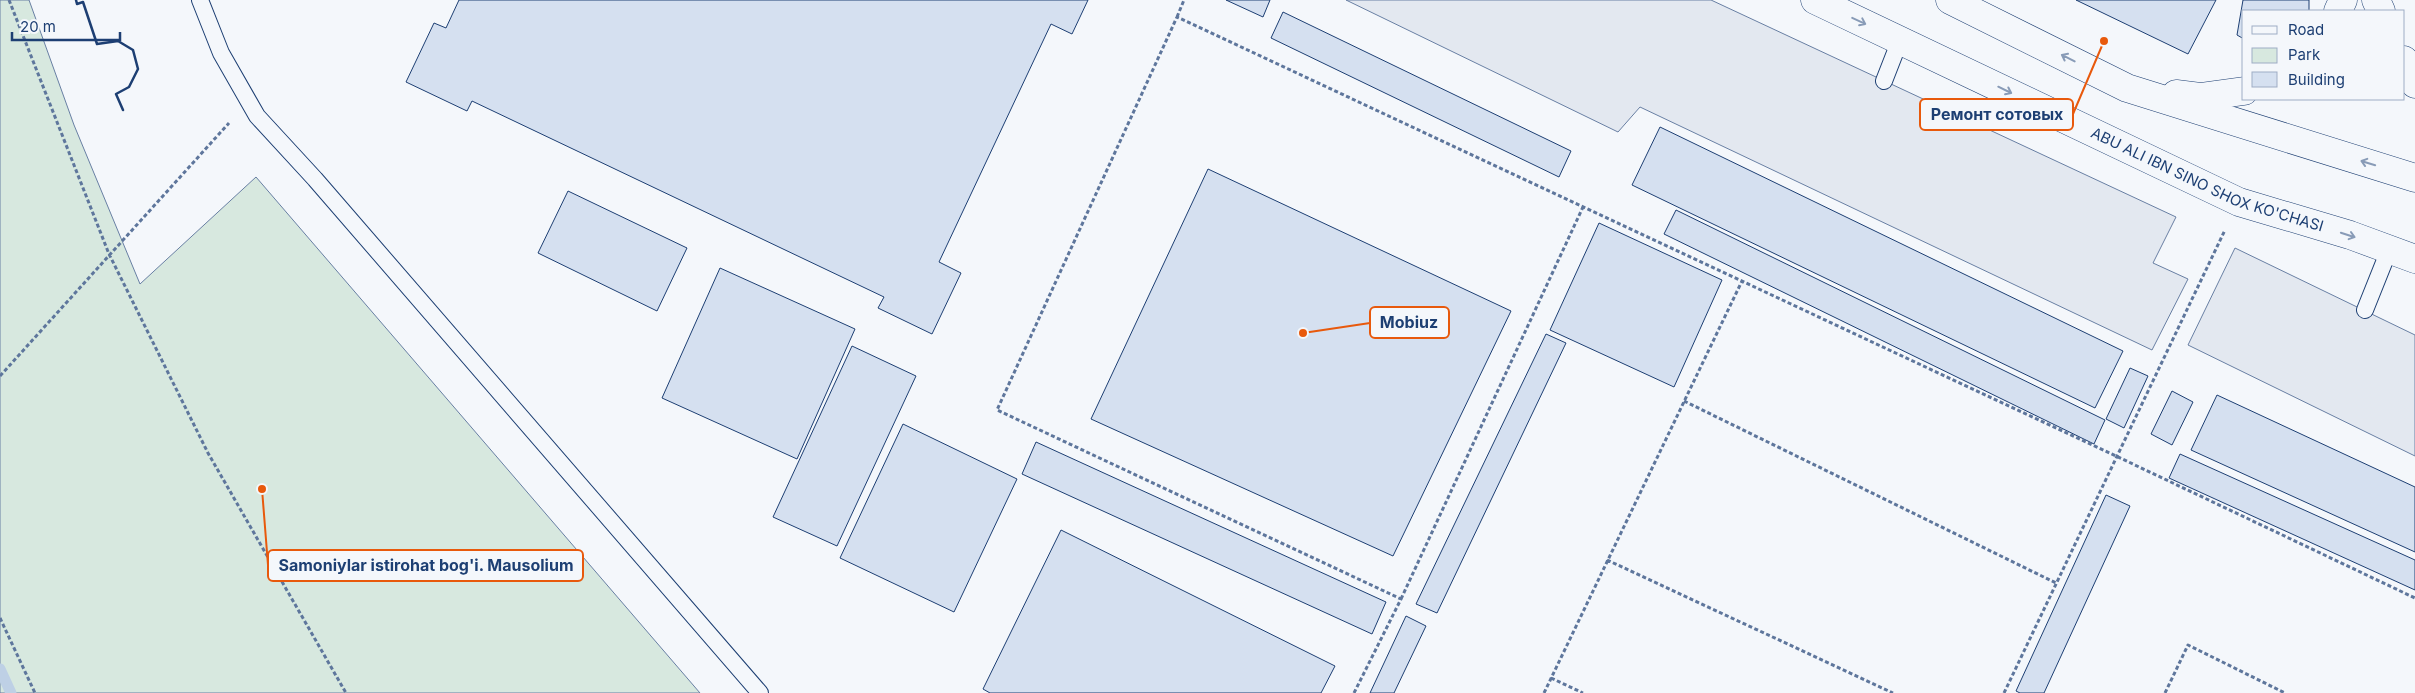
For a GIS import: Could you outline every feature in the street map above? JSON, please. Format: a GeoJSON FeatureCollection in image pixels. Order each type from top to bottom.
{"type":"FeatureCollection","features":[{"type":"Feature","properties":{"kind":"main road","name":"ABU ALI IBN SINO SHOX KO'CHASI"},"geometry":{"type":"LineString","coordinates":[[1814,0],[2238,202],[2350,235],[2415,259]]}},
{"type":"Feature","properties":{"kind":"main road"},"geometry":{"type":"LineString","coordinates":[[1950,0],[2127,88],[2415,178]]}},
{"type":"Feature","properties":{"kind":"main road"},"geometry":{"type":"LineString","coordinates":[[2405,62],[2415,84]]}},
{"type":"Feature","properties":{"kind":"main road"},"geometry":{"type":"LineString","coordinates":[[2127,88],[2200,97],[2242,91]]}},
{"type":"Feature","properties":{"kind":"lane"},"geometry":{"type":"LineString","coordinates":[[200,0],[221,53],[257,116],[315,179],[760,693]]}},
{"type":"Feature","properties":{"kind":"lane"},"geometry":{"type":"LineString","coordinates":[[1884,81],[1900,40]]}},
{"type":"Feature","properties":{"kind":"lane"},"geometry":{"type":"LineString","coordinates":[[2365,310],[2389,250]]}},
{"type":"Feature","properties":{"kind":"path"},"geometry":{"type":"LineString","coordinates":[[9,0],[109,254],[208,453],[346,693]]}},
{"type":"Feature","properties":{"kind":"path"},"geometry":{"type":"LineString","coordinates":[[1184,0],[997,410],[1401,599]]}},
{"type":"Feature","properties":{"kind":"path"},"geometry":{"type":"LineString","coordinates":[[1177,17],[2116,456],[2415,598]]}},
{"type":"Feature","properties":{"kind":"path"},"geometry":{"type":"LineString","coordinates":[[0,376],[249,101]]}},
{"type":"Feature","properties":{"kind":"path"},"geometry":{"type":"LineString","coordinates":[[2004,693],[2238,202]]}},
{"type":"Feature","properties":{"kind":"path"},"geometry":{"type":"LineString","coordinates":[[1354,693],[1401,599],[1583,207]]}},
{"type":"Feature","properties":{"kind":"path"},"geometry":{"type":"LineString","coordinates":[[1544,693],[1742,281]]}},
{"type":"Feature","properties":{"kind":"path"},"geometry":{"type":"LineString","coordinates":[[1684,401],[2056,583]]}},
{"type":"Feature","properties":{"kind":"path"},"geometry":{"type":"LineString","coordinates":[[1608,560],[1893,693]]}},
{"type":"Feature","properties":{"kind":"path"},"geometry":{"type":"LineString","coordinates":[[0,618],[35,693]]}},
{"type":"Feature","properties":{"kind":"path"},"geometry":{"type":"LineString","coordinates":[[2165,693],[2188,646],[2285,693]]}},
{"type":"Feature","properties":{"kind":"path"},"geometry":{"type":"LineString","coordinates":[[1551,678],[1584,693]]}},
{"type":"Feature","properties":{"kind":"green space"},"geometry":{"type":"Polygon","coordinates":[[[0,0],[29,0],[74,125],[140,284],[256,177],[700,693],[0,693],[0,0]]]}},
{"type":"Feature","properties":{"kind":"shaded area"},"geometry":{"type":"Polygon","coordinates":[[[1346,0],[1711,0],[2176,217],[2153,263],[2188,279],[2152,350],[1640,107],[1618,132],[1346,0]]]}},
{"type":"Feature","properties":{"kind":"shaded area"},"geometry":{"type":"Polygon","coordinates":[[[2235,248],[2415,335],[2415,456],[2188,345],[2235,248]]]}},
{"type":"Feature","properties":{"kind":"building"},"geometry":{"type":"Polygon","coordinates":[[[459,0],[1088,0],[1072,34],[1051,24],[939,262],[961,273],[932,334],[878,308],[884,297],[472,101],[467,111],[406,82],[434,23],[446,28],[459,0]]]}},
{"type":"Feature","properties":{"kind":"building"},"geometry":{"type":"Polygon","coordinates":[[[1226,0],[1270,0],[1263,17],[1226,0]]]}},
{"type":"Feature","properties":{"kind":"building"},"geometry":{"type":"Polygon","coordinates":[[[2076,0],[2216,0],[2188,54],[2076,0]]]}},
{"type":"Feature","properties":{"kind":"building"},"geometry":{"type":"Polygon","coordinates":[[[2243,0],[2309,0],[2309,10],[2242,10],[2242,38],[2237,35],[2243,0]]]}},
{"type":"Feature","properties":{"kind":"building"},"geometry":{"type":"Polygon","coordinates":[[[1283,12],[1571,151],[1559,177],[1271,38],[1283,12]]]}},
{"type":"Feature","properties":{"kind":"building"},"geometry":{"type":"Polygon","coordinates":[[[1660,127],[2123,351],[2095,408],[1632,185],[1660,127]]]}},
{"type":"Feature","properties":{"kind":"building"},"geometry":{"type":"Polygon","coordinates":[[[1208,169],[1511,311],[1393,556],[1091,419],[1208,169]]]}},
{"type":"Feature","properties":{"kind":"building"},"geometry":{"type":"Polygon","coordinates":[[[568,191],[687,248],[657,311],[538,253],[568,191]]]}},
{"type":"Feature","properties":{"kind":"building"},"geometry":{"type":"Polygon","coordinates":[[[1676,210],[2105,420],[2094,444],[1664,234],[1676,210]]]}},
{"type":"Feature","properties":{"kind":"building"},"geometry":{"type":"Polygon","coordinates":[[[1599,223],[1722,280],[1674,387],[1550,330],[1599,223]]]}},
{"type":"Feature","properties":{"kind":"building"},"geometry":{"type":"Polygon","coordinates":[[[720,268],[855,329],[797,459],[662,398],[720,268]]]}},
{"type":"Feature","properties":{"kind":"building"},"geometry":{"type":"Polygon","coordinates":[[[1546,334],[1566,343],[1437,613],[1416,604],[1546,334]]]}},
{"type":"Feature","properties":{"kind":"building"},"geometry":{"type":"Polygon","coordinates":[[[852,346],[916,376],[837,546],[773,517],[852,346]]]}},
{"type":"Feature","properties":{"kind":"building"},"geometry":{"type":"Polygon","coordinates":[[[2130,368],[2148,376],[2124,428],[2106,419],[2130,368]]]}},
{"type":"Feature","properties":{"kind":"building"},"geometry":{"type":"Polygon","coordinates":[[[2172,391],[2193,402],[2172,445],[2151,434],[2172,391]]]}},
{"type":"Feature","properties":{"kind":"building"},"geometry":{"type":"Polygon","coordinates":[[[2217,395],[2415,487],[2415,552],[2191,450],[2217,395]]]}},
{"type":"Feature","properties":{"kind":"building"},"geometry":{"type":"Polygon","coordinates":[[[903,424],[1017,479],[954,612],[840,558],[903,424]]]}},
{"type":"Feature","properties":{"kind":"building"},"geometry":{"type":"Polygon","coordinates":[[[1036,442],[1386,602],[1372,634],[1022,474],[1036,442]]]}},
{"type":"Feature","properties":{"kind":"building"},"geometry":{"type":"Polygon","coordinates":[[[2180,454],[2415,560],[2415,590],[2169,478],[2180,454]]]}},
{"type":"Feature","properties":{"kind":"building"},"geometry":{"type":"Polygon","coordinates":[[[2106,495],[2130,506],[2044,693],[2020,693],[2016,691],[2106,495]]]}},
{"type":"Feature","properties":{"kind":"building"},"geometry":{"type":"Polygon","coordinates":[[[1061,530],[1335,666],[1321,693],[990,693],[983,689],[1061,530]]]}},
{"type":"Feature","properties":{"kind":"building"},"geometry":{"type":"Polygon","coordinates":[[[1406,616],[1426,626],[1394,693],[1370,693],[1406,616]]]}},
{"type":"Feature","properties":{"kind":"waterway"},"geometry":{"type":"LineString","coordinates":[[0,669],[11,693]]}},
{"type":"Feature","properties":{"kind":"wall"},"geometry":{"type":"LineString","coordinates":[[76,0],[77,4],[83,2],[97,44],[118,41],[133,50],[138,69],[129,87],[116,94],[123,110]]}},
{"type":"Feature","properties":{"kind":"place","name":"Ремонт сотовых"},"geometry":{"type":"Point","coordinates":[2104,41]}},
{"type":"Feature","properties":{"kind":"place","name":"Mobiuz"},"geometry":{"type":"Point","coordinates":[1303,333]}},
{"type":"Feature","properties":{"kind":"place","name":"Samoniylar istirohat bog'i. Mausolium"},"geometry":{"type":"Point","coordinates":[262,489]}}]}
